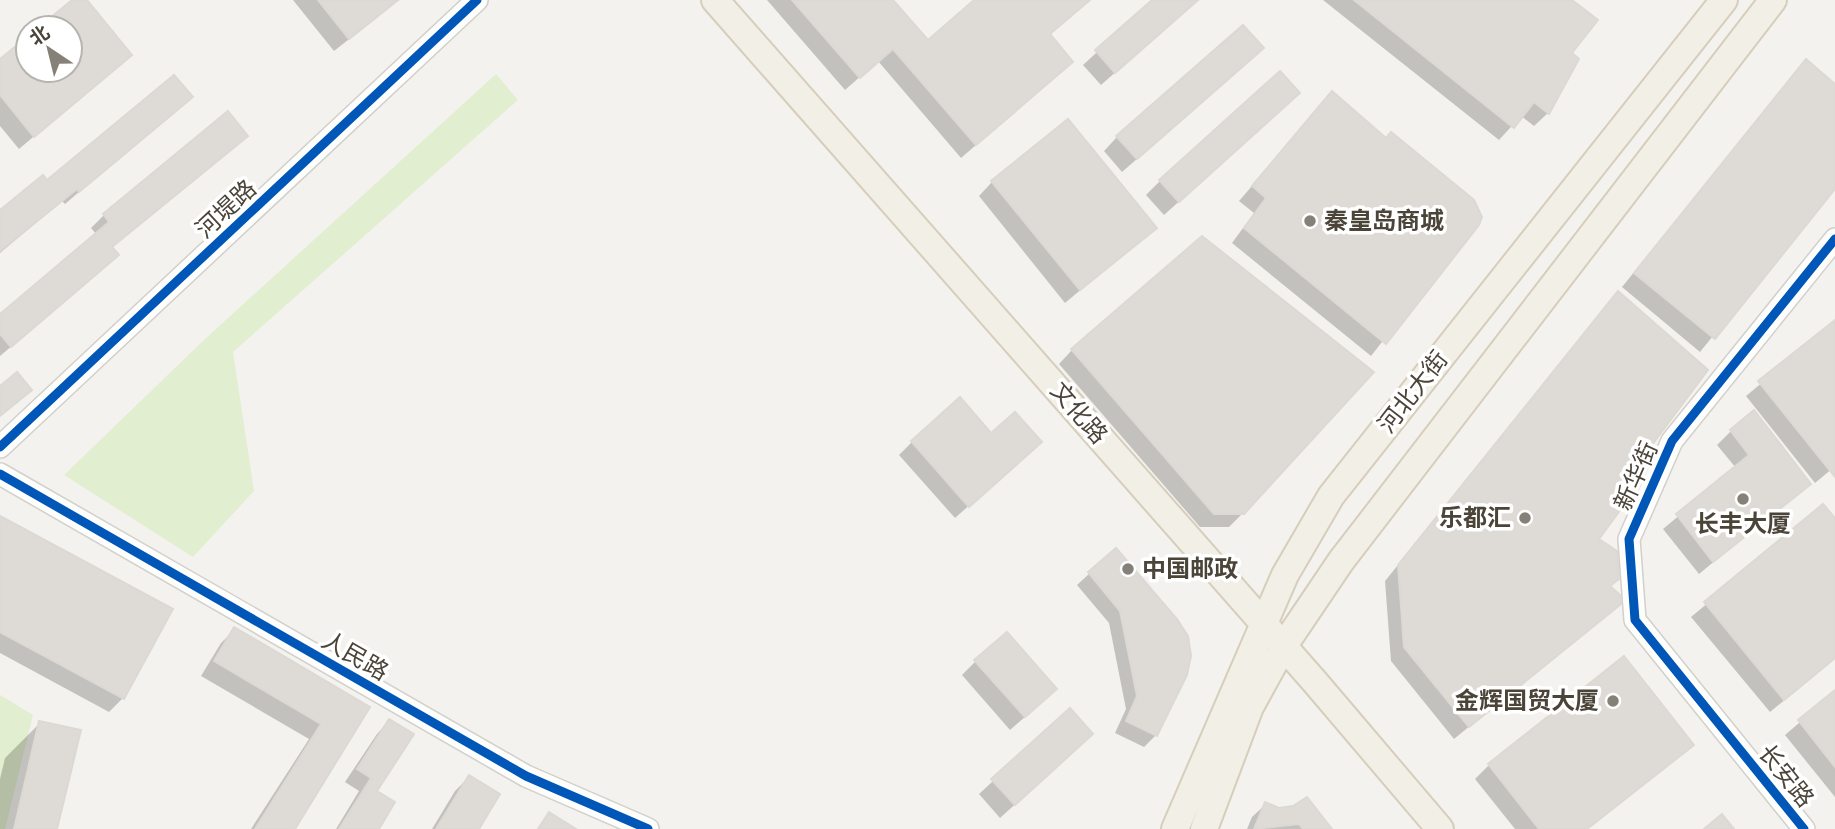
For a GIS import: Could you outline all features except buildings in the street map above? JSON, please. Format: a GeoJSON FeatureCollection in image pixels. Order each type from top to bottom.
{"type":"FeatureCollection","features":[{"type":"Feature","properties":{"kind":"main road","name":"文化路"},"geometry":{"type":"LineString","coordinates":[[715,0],[1264,624],[1440,829]]}},
{"type":"Feature","properties":{"kind":"main road","name":"河北大街"},"geometry":{"type":"LineString","coordinates":[[1175,829],[1285,575],[1331,496],[1724,0]]}},
{"type":"Feature","properties":{"kind":"main road"},"geometry":{"type":"LineString","coordinates":[[1204,829],[1250,707],[1283,647],[1341,561],[1773,0]]}},
{"type":"Feature","properties":{"kind":"street","name":"河堤路"},"geometry":{"type":"LineString","coordinates":[[0,447],[477,0]]}},
{"type":"Feature","properties":{"kind":"street","name":"新华街"},"geometry":{"type":"LineString","coordinates":[[1738,747],[1635,620],[1629,539],[1672,441],[1835,239]]}},
{"type":"Feature","properties":{"kind":"street","name":"人民路"},"geometry":{"type":"LineString","coordinates":[[0,474],[526,776],[648,829]]}},
{"type":"Feature","properties":{"kind":"street","name":"长安路"},"geometry":{"type":"LineString","coordinates":[[1738,747],[1804,829]]}},
{"type":"Feature","properties":{"kind":"green space"},"geometry":{"type":"Polygon","coordinates":[[[496,74],[518,100],[233,352],[254,491],[193,557],[64,475],[205,339],[496,74]]]}},
{"type":"Feature","properties":{"kind":"green space"},"geometry":{"type":"Polygon","coordinates":[[[0,695],[33,715],[5,829],[0,829],[0,695]]]}},
{"type":"Feature","properties":{"kind":"cycle path"},"geometry":{"type":"LineString","coordinates":[[0,447],[477,0]]}},
{"type":"Feature","properties":{"kind":"cycle path"},"geometry":{"type":"LineString","coordinates":[[1804,829],[1635,620],[1629,539],[1672,441],[1835,239]]}},
{"type":"Feature","properties":{"kind":"cycle path"},"geometry":{"type":"LineString","coordinates":[[0,474],[526,776],[648,829]]}},
{"type":"Feature","properties":{"kind":"place","name":"秦皇岛商城"},"geometry":{"type":"Point","coordinates":[1310,221]}},
{"type":"Feature","properties":{"kind":"place","name":"长丰大厦"},"geometry":{"type":"Point","coordinates":[1743,499]}},
{"type":"Feature","properties":{"kind":"place","name":"乐都汇"},"geometry":{"type":"Point","coordinates":[1525,518]}},
{"type":"Feature","properties":{"kind":"place","name":"中国邮政"},"geometry":{"type":"Point","coordinates":[1128,569]}},
{"type":"Feature","properties":{"kind":"place","name":"金辉国贸大厦"},"geometry":{"type":"Point","coordinates":[1613,701]}}]}
